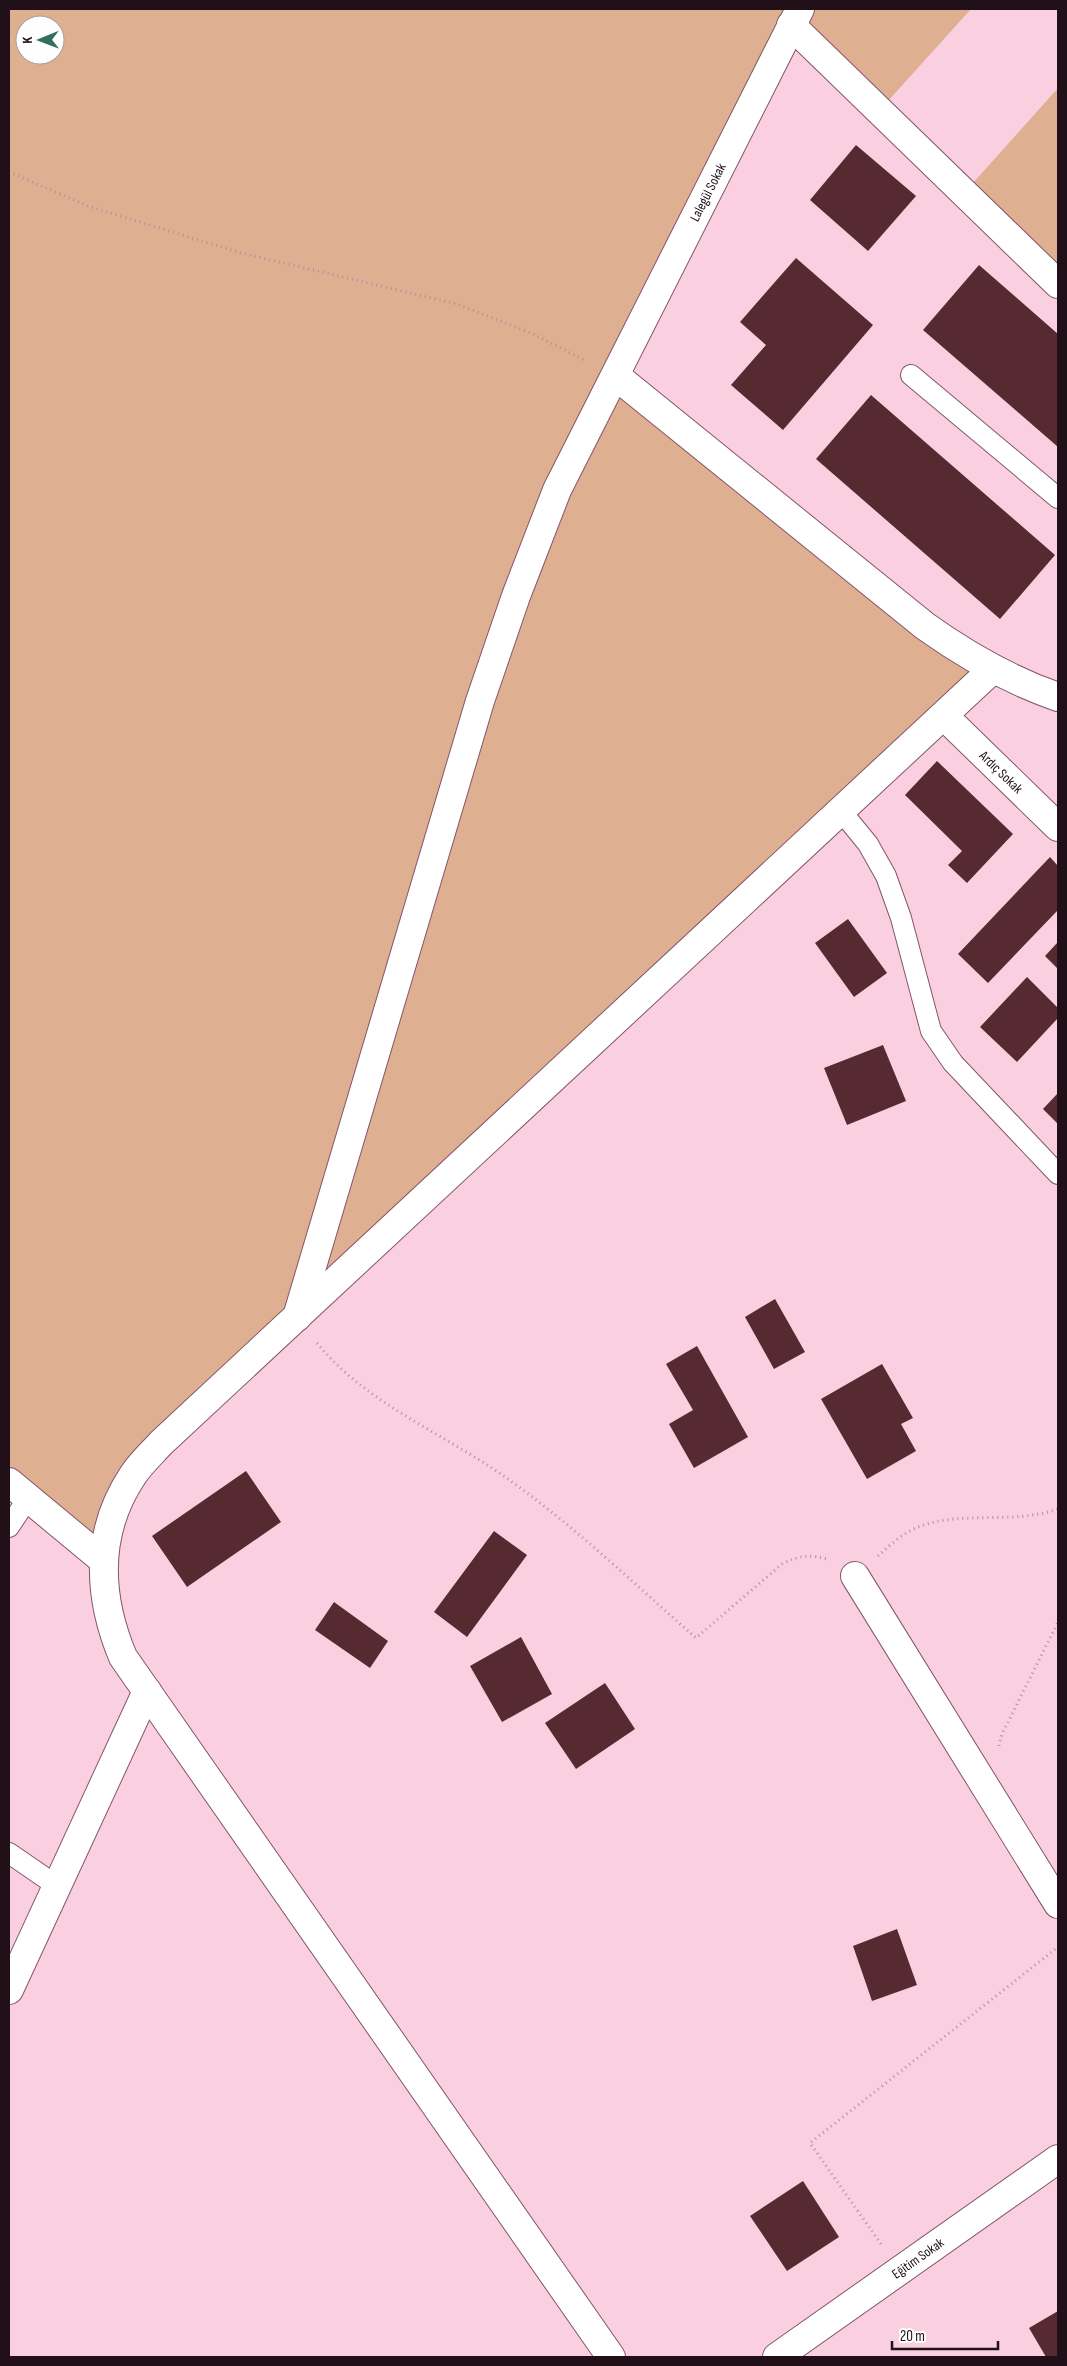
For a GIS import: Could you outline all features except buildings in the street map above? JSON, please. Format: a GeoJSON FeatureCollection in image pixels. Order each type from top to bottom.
{"type":"FeatureCollection","features":[{"type":"Feature","properties":{"kind":"street"},"geometry":{"type":"LineString","coordinates":[[796,17],[1058,284]]}},
{"type":"Feature","properties":{"kind":"street","name":"Lalegül Sokak"},"geometry":{"type":"LineString","coordinates":[[296,1318],[480,701],[516,596],[557,490],[796,17]]}},
{"type":"Feature","properties":{"kind":"street"},"geometry":{"type":"LineString","coordinates":[[616,376],[926,626],[962,652],[993,670],[1058,697]]}},
{"type":"Feature","properties":{"kind":"street"},"geometry":{"type":"LineString","coordinates":[[611,2357],[124,1657],[112,1630],[105,1595],[103,1560],[117,1506],[134,1474],[161,1443],[993,670]]}},
{"type":"Feature","properties":{"kind":"street","name":"Ardıç Sokak"},"geometry":{"type":"LineString","coordinates":[[944,716],[1058,827]]}},
{"type":"Feature","properties":{"kind":"street"},"geometry":{"type":"LineString","coordinates":[[19,1490],[103,1560]]}},
{"type":"Feature","properties":{"kind":"street"},"geometry":{"type":"LineString","coordinates":[[855,1576],[1058,1904]]}},
{"type":"Feature","properties":{"kind":"street"},"geometry":{"type":"LineString","coordinates":[[9,1990],[147,1691]]}},
{"type":"Feature","properties":{"kind":"street","name":"Eğitim Sokak"},"geometry":{"type":"LineString","coordinates":[[777,2357],[1058,2159]]}},
{"type":"Feature","properties":{"kind":"lane"},"geometry":{"type":"LineString","coordinates":[[910,374],[1058,498]]}},
{"type":"Feature","properties":{"kind":"lane"},"geometry":{"type":"LineString","coordinates":[[841,811],[868,844],[886,876],[901,918],[931,1031],[952,1063],[1058,1174]]}},
{"type":"Feature","properties":{"kind":"lane"},"geometry":{"type":"LineString","coordinates":[[9,1528],[19,1490]]}},
{"type":"Feature","properties":{"kind":"lane"},"geometry":{"type":"LineString","coordinates":[[9,1853],[57,1886]]}},
{"type":"Feature","properties":{"kind":"path"},"geometry":{"type":"LineString","coordinates":[[9,172],[88,206],[241,253],[457,304],[533,334],[616,376]]}},
{"type":"Feature","properties":{"kind":"path"},"geometry":{"type":"LineString","coordinates":[[296,1318],[329,1358],[365,1389],[496,1470],[543,1506],[696,1638],[782,1564],[798,1556],[815,1555],[835,1561],[855,1576],[898,1539],[918,1527],[942,1521],[1020,1518],[1058,1509]]}},
{"type":"Feature","properties":{"kind":"path"},"geometry":{"type":"LineString","coordinates":[[988,1791],[1002,1734],[1058,1622]]}},
{"type":"Feature","properties":{"kind":"path"},"geometry":{"type":"LineString","coordinates":[[900,2271],[810,2143],[1058,1947]]}},
{"type":"Feature","properties":{"kind":"shaded area"},"geometry":{"type":"Polygon","coordinates":[[[9,9],[971,9],[879,111],[792,26],[616,376],[993,669],[161,1443],[103,1560],[9,1482],[9,9]]]}},
{"type":"Feature","properties":{"kind":"shaded area"},"geometry":{"type":"Polygon","coordinates":[[[1058,88],[1058,284],[964,193],[1058,88]]]}}]}
